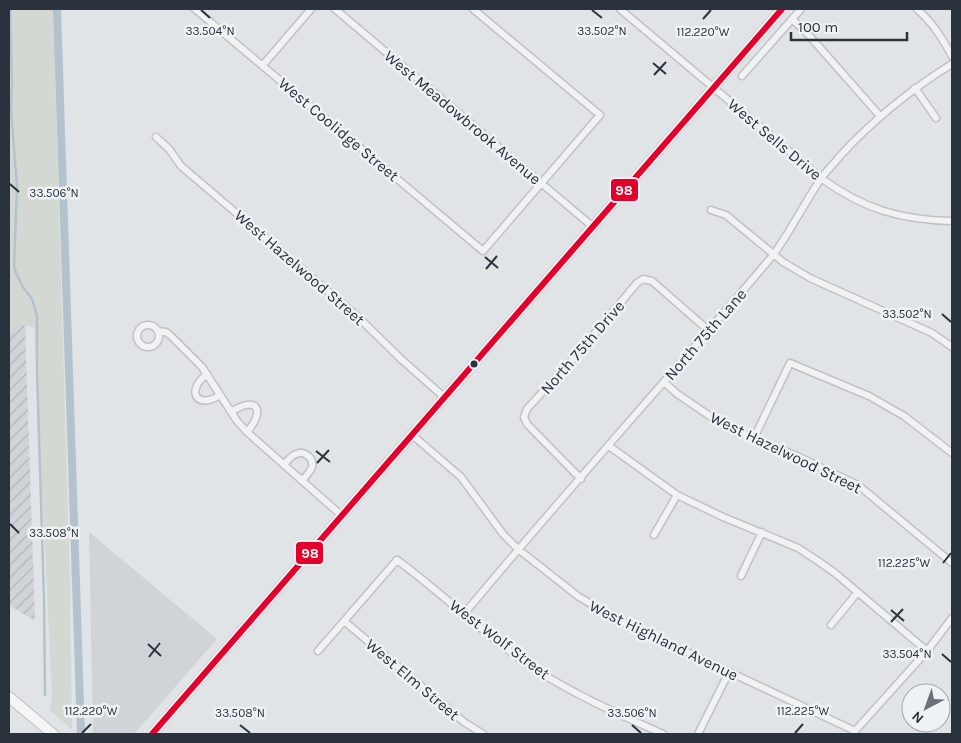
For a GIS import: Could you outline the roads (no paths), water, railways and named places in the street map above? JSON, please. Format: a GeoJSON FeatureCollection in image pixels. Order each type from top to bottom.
{"type":"FeatureCollection","features":[{"type":"Feature","properties":{"kind":"main road"},"geometry":{"type":"LineString","coordinates":[[152,734],[782,9]]}},
{"type":"Feature","properties":{"kind":"main road"},"geometry":{"type":"LineString","coordinates":[[9,697],[53,734]]}},
{"type":"Feature","properties":{"kind":"street","name":"West Coolidge Street"},"geometry":{"type":"LineString","coordinates":[[195,9],[483,251],[541,182]]}},
{"type":"Feature","properties":{"kind":"street"},"geometry":{"type":"LineString","coordinates":[[263,65],[311,9]]}},
{"type":"Feature","properties":{"kind":"street","name":"West Meadowbrook Avenue"},"geometry":{"type":"LineString","coordinates":[[335,9],[592,226]]}},
{"type":"Feature","properties":{"kind":"street"},"geometry":{"type":"LineString","coordinates":[[473,9],[600,115],[541,182]]}},
{"type":"Feature","properties":{"kind":"street","name":"West Sells Drive"},"geometry":{"type":"LineString","coordinates":[[620,9],[821,178],[848,197],[870,208],[894,215],[927,221],[952,221]]}},
{"type":"Feature","properties":{"kind":"street"},"geometry":{"type":"LineString","coordinates":[[742,76],[801,9]]}},
{"type":"Feature","properties":{"kind":"street"},"geometry":{"type":"LineString","coordinates":[[917,9],[939,32],[952,56]]}},
{"type":"Feature","properties":{"kind":"street"},"geometry":{"type":"LineString","coordinates":[[792,19],[880,116]]}},
{"type":"Feature","properties":{"kind":"street","name":"North 75th Lane"},"geometry":{"type":"LineString","coordinates":[[464,614],[774,254],[821,178],[880,116],[915,88],[952,64]]}},
{"type":"Feature","properties":{"kind":"street"},"geometry":{"type":"LineString","coordinates":[[915,88],[936,118]]}},
{"type":"Feature","properties":{"kind":"street","name":"West Hazelwood Street"},"geometry":{"type":"LineString","coordinates":[[156,137],[169,149],[181,166],[358,316],[402,360],[444,397]]}},
{"type":"Feature","properties":{"kind":"street"},"geometry":{"type":"LineString","coordinates":[[711,210],[726,214],[783,262],[810,278],[932,333],[952,347]]}},
{"type":"Feature","properties":{"kind":"street","name":"North 75th Drive"},"geometry":{"type":"LineString","coordinates":[[581,479],[527,424],[524,417],[527,409],[579,352],[637,283],[643,279],[652,281],[708,330]]}},
{"type":"Feature","properties":{"kind":"street"},"geometry":{"type":"LineString","coordinates":[[158,331],[166,332],[192,355],[246,432],[341,515]]}},
{"type":"Feature","properties":{"kind":"street"},"geometry":{"type":"LineString","coordinates":[[754,438],[790,363],[869,396],[904,416],[952,453]]}},
{"type":"Feature","properties":{"kind":"street"},"geometry":{"type":"LineString","coordinates":[[207,374],[198,382],[195,389],[198,398],[206,401],[220,395]]}},
{"type":"Feature","properties":{"kind":"street","name":"West Hazelwood Street"},"geometry":{"type":"LineString","coordinates":[[664,382],[676,393],[724,425],[858,485],[952,563]]}},
{"type":"Feature","properties":{"kind":"street"},"geometry":{"type":"LineString","coordinates":[[231,412],[246,404],[256,408],[258,411],[257,419],[246,432]]}},
{"type":"Feature","properties":{"kind":"street","name":"West Highland Avenue"},"geometry":{"type":"LineString","coordinates":[[411,434],[460,477],[503,534],[518,549],[579,597],[620,621],[855,731],[927,651]]}},
{"type":"Feature","properties":{"kind":"street"},"geometry":{"type":"LineString","coordinates":[[609,446],[677,495],[723,517],[798,548],[835,573],[927,651],[952,618]]}},
{"type":"Feature","properties":{"kind":"street"},"geometry":{"type":"LineString","coordinates":[[284,465],[292,456],[298,453],[302,452],[307,455],[312,463],[312,467],[302,480]]}},
{"type":"Feature","properties":{"kind":"street"},"geometry":{"type":"LineString","coordinates":[[654,535],[677,495]]}},
{"type":"Feature","properties":{"kind":"street"},"geometry":{"type":"LineString","coordinates":[[741,576],[762,532]]}},
{"type":"Feature","properties":{"kind":"street","name":"West Wolf Street"},"geometry":{"type":"LineString","coordinates":[[344,621],[397,560],[489,635],[537,670],[581,696],[663,734]]}},
{"type":"Feature","properties":{"kind":"street"},"geometry":{"type":"LineString","coordinates":[[831,625],[858,593]]}},
{"type":"Feature","properties":{"kind":"street"},"geometry":{"type":"LineString","coordinates":[[318,652],[344,621]]}},
{"type":"Feature","properties":{"kind":"street","name":"West Elm Street"},"geometry":{"type":"LineString","coordinates":[[344,621],[434,698],[464,722],[484,734]]}},
{"type":"Feature","properties":{"kind":"street"},"geometry":{"type":"LineString","coordinates":[[698,734],[729,672]]}},
{"type":"Feature","properties":{"kind":"waterway"},"geometry":{"type":"LineString","coordinates":[[10,9],[11,109],[17,187],[14,266],[23,287],[32,299],[37,316],[45,695]]}},
{"type":"Feature","properties":{"kind":"waterway"},"geometry":{"type":"LineString","coordinates":[[57,9],[81,734]]}}]}
